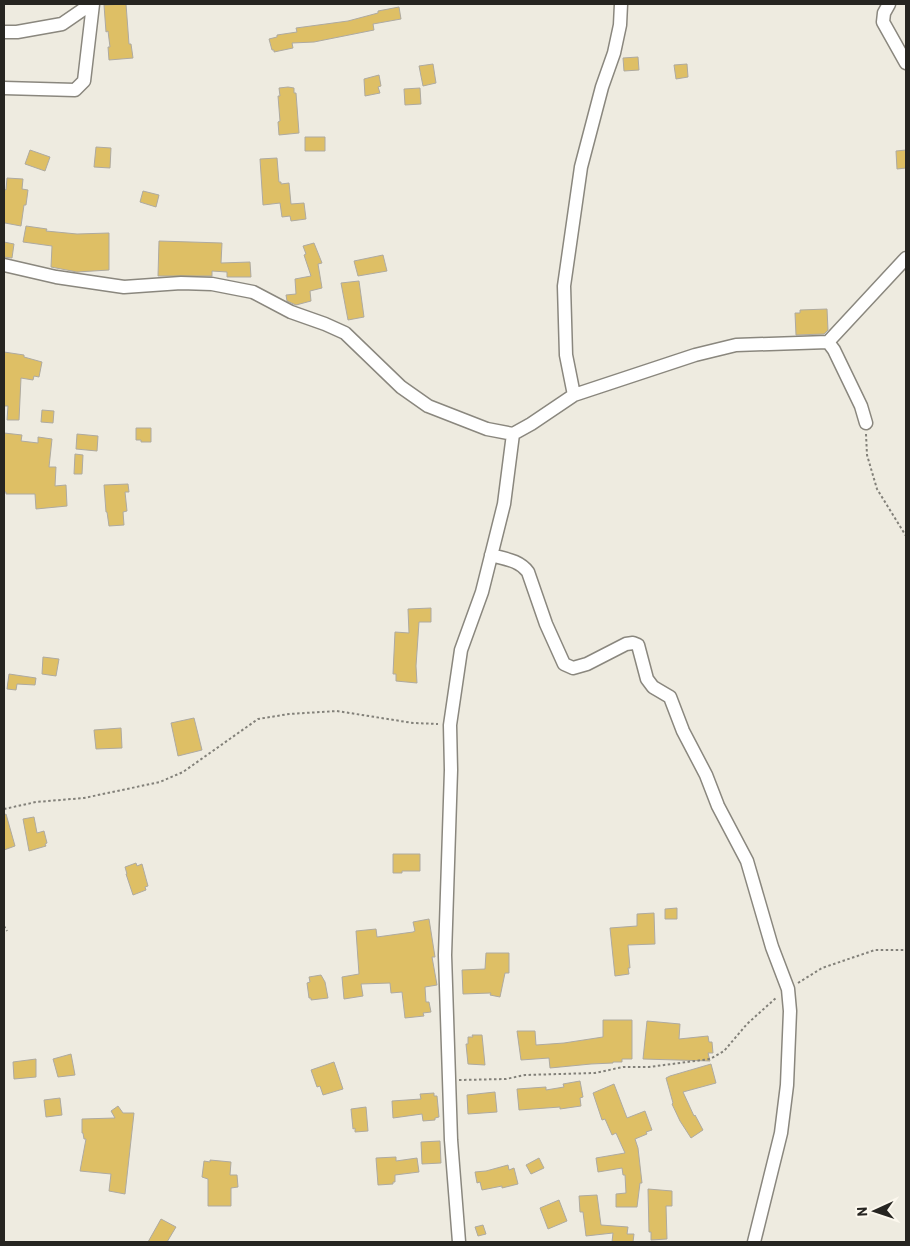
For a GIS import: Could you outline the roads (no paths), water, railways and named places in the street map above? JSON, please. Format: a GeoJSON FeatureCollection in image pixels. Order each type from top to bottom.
{"type":"FeatureCollection","features":[{"type":"Feature","properties":{"kind":"street"},"geometry":{"type":"LineString","coordinates":[[4,32],[17,32],[62,24],[92,4]]}},
{"type":"Feature","properties":{"kind":"street"},"geometry":{"type":"LineString","coordinates":[[4,88],[75,90],[84,81],[92,4]]}},
{"type":"Feature","properties":{"kind":"street"},"geometry":{"type":"LineString","coordinates":[[574,395],[566,355],[564,286],[581,167],[602,86],[614,53],[620,25],[621,4]]}},
{"type":"Feature","properties":{"kind":"street"},"geometry":{"type":"LineString","coordinates":[[888,4],[883,22],[906,63]]}},
{"type":"Feature","properties":{"kind":"street"},"geometry":{"type":"LineString","coordinates":[[4,265],[56,277],[124,287],[181,283],[212,284],[253,292],[291,312],[325,324],[345,334],[401,387],[428,406],[487,430],[513,434],[574,395],[695,355],[736,345],[828,342],[906,258]]}},
{"type":"Feature","properties":{"kind":"street"},"geometry":{"type":"LineString","coordinates":[[828,342],[834,350],[861,406],[866,422]]}},
{"type":"Feature","properties":{"kind":"street"},"geometry":{"type":"LineString","coordinates":[[459,1242],[450,1140],[446,946],[450,725],[461,650],[482,592],[504,504],[513,434]]}},
{"type":"Feature","properties":{"kind":"street"},"geometry":{"type":"LineString","coordinates":[[491,555],[513,560],[523,565],[528,572],[546,624],[564,664],[573,668],[587,664],[626,644],[633,642],[638,645],[647,679],[653,687],[670,697],[683,731],[706,776],[718,806],[747,861],[772,947],[788,989],[790,1011],[787,1085],[781,1133],[754,1242]]}}]}
